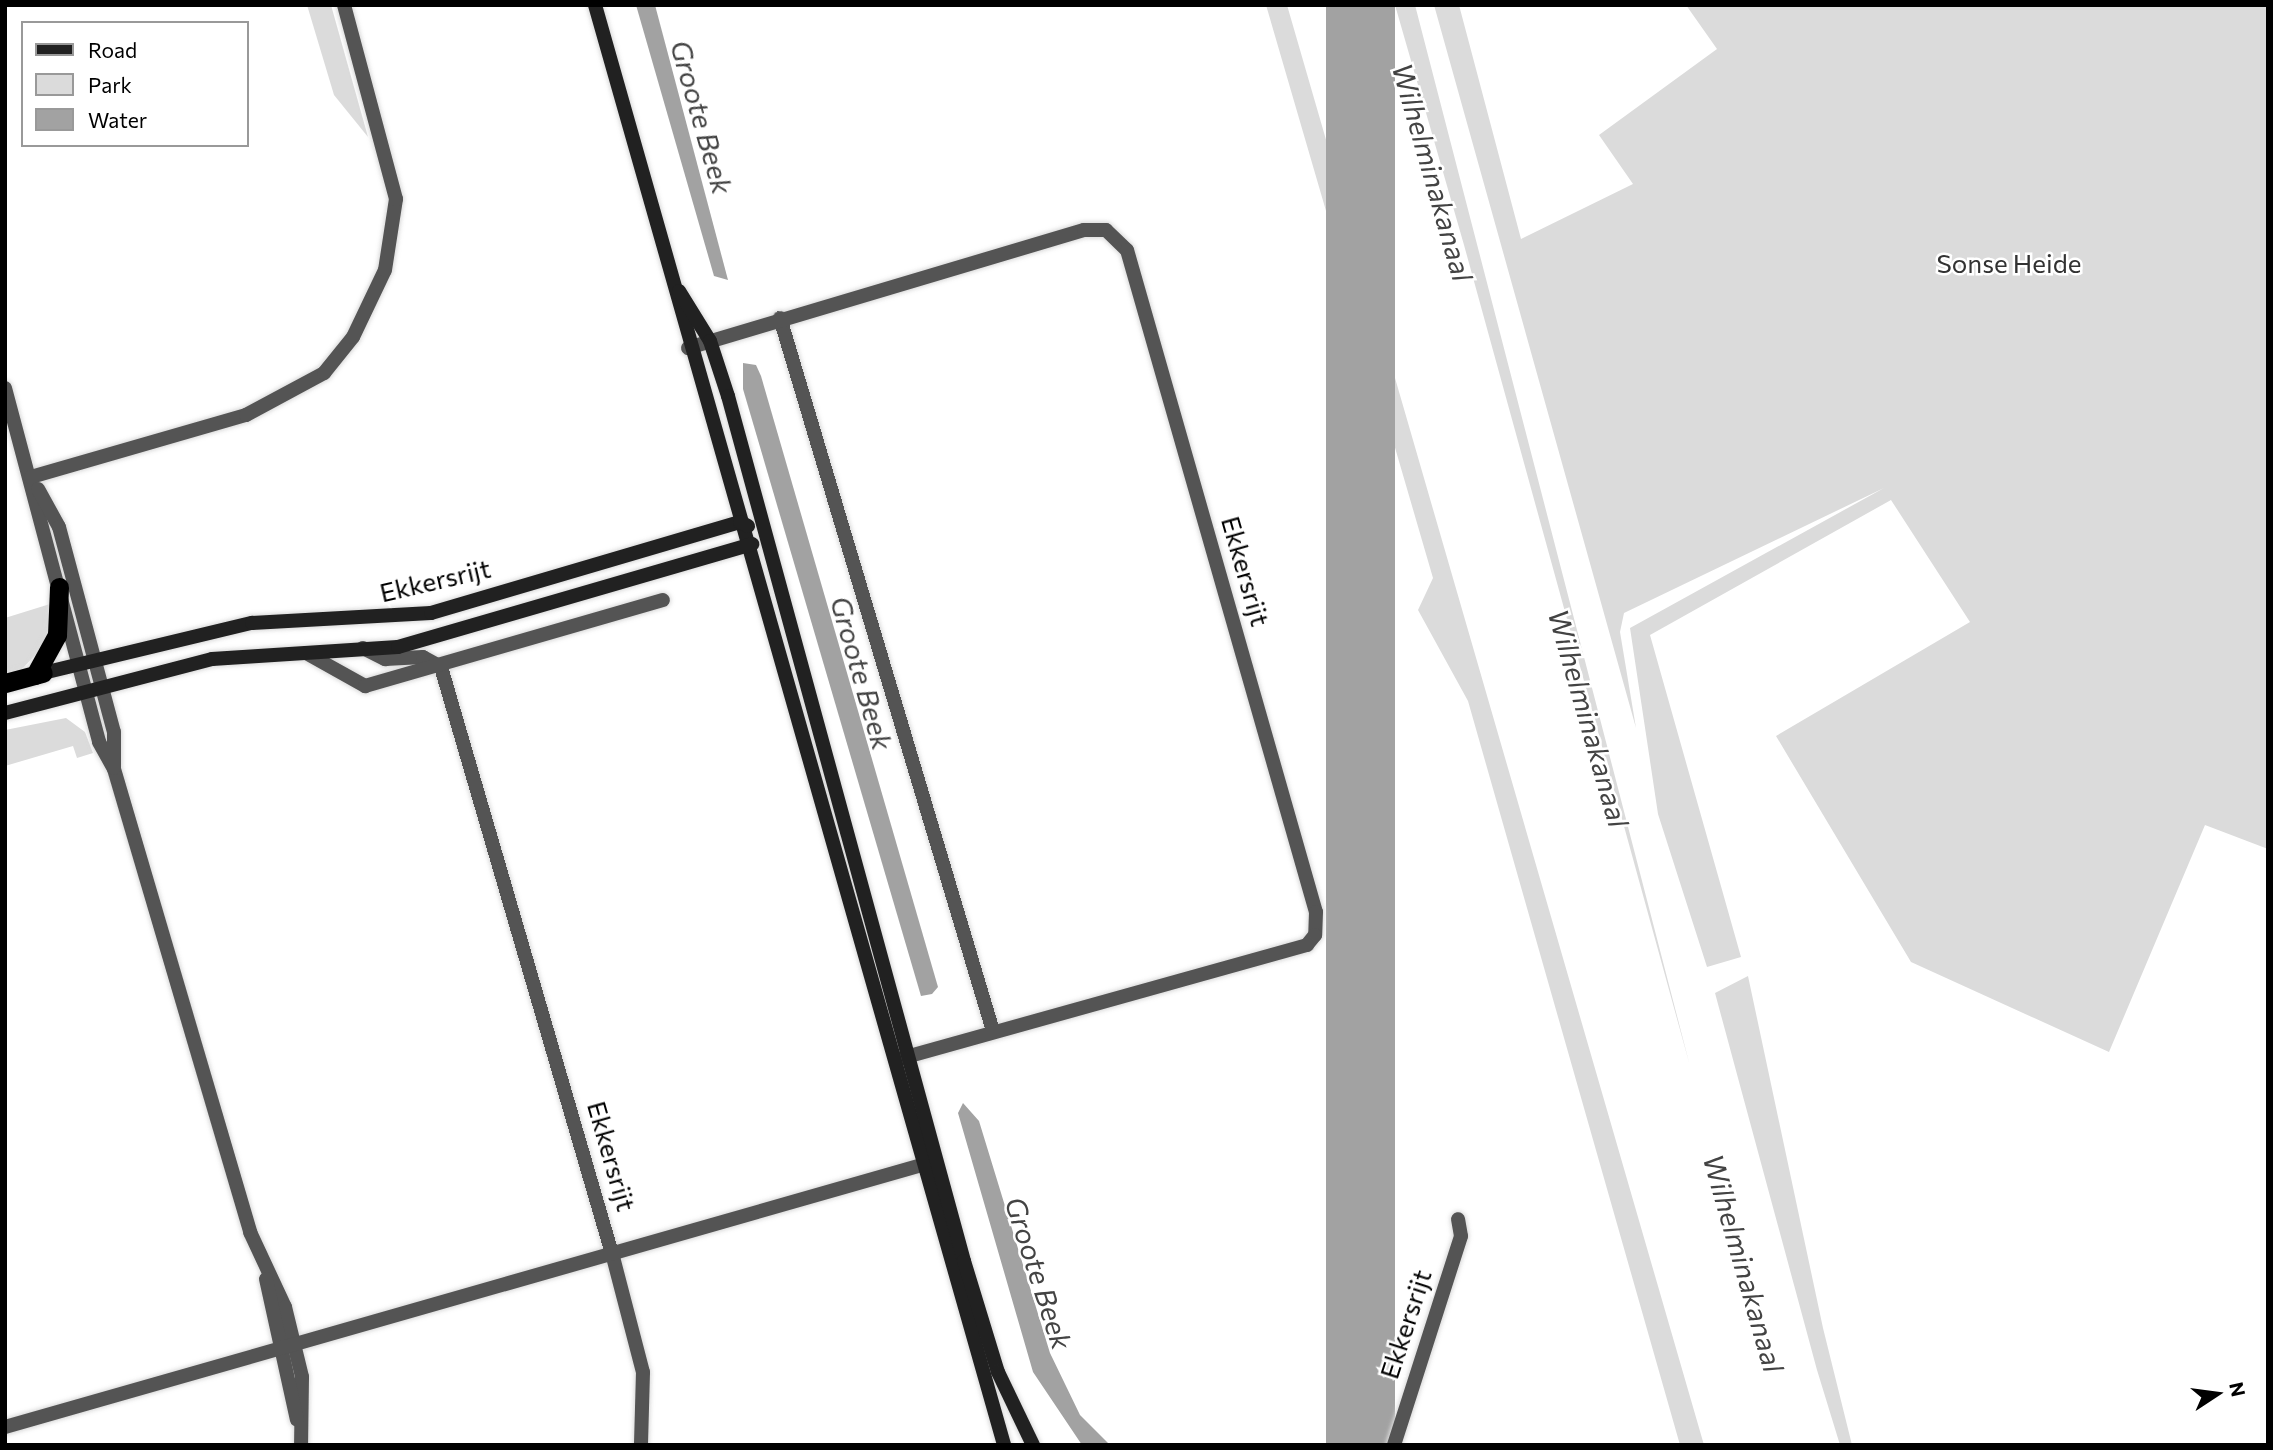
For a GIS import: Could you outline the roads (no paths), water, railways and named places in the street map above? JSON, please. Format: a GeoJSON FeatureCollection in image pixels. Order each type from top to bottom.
{"type":"FeatureCollection","features":[{"type":"Feature","properties":{"kind":"highway"},"geometry":{"type":"LineString","coordinates":[[39,674],[57,635],[59,587]]}},
{"type":"Feature","properties":{"kind":"highway","name":"Ekkersrijt"},"geometry":{"type":"LineString","coordinates":[[5,683],[39,674]]}},
{"type":"Feature","properties":{"kind":"main road"},"geometry":{"type":"LineString","coordinates":[[594,5],[679,289],[688,348],[930,1163],[1004,1445]]}},
{"type":"Feature","properties":{"kind":"main road"},"geometry":{"type":"LineString","coordinates":[[679,289],[710,341],[900,1059]]}},
{"type":"Feature","properties":{"kind":"main road"},"geometry":{"type":"LineString","coordinates":[[740,522],[762,532]]}},
{"type":"Feature","properties":{"kind":"main road","name":"Ekkersrijt"},"geometry":{"type":"LineString","coordinates":[[39,674],[88,660],[252,623],[430,613],[740,522]]}},
{"type":"Feature","properties":{"kind":"main road"},"geometry":{"type":"LineString","coordinates":[[748,549],[762,532]]}},
{"type":"Feature","properties":{"kind":"main road","name":"Ekkersrijt"},"geometry":{"type":"LineString","coordinates":[[5,713],[212,659],[363,648],[445,636],[748,549]]}},
{"type":"Feature","properties":{"kind":"main road"},"geometry":{"type":"LineString","coordinates":[[930,1163],[998,1372],[1033,1445]]}},
{"type":"Feature","properties":{"kind":"street"},"geometry":{"type":"LineString","coordinates":[[31,477],[246,415],[324,373],[353,337],[386,270],[396,199],[344,5]]}},
{"type":"Feature","properties":{"kind":"street","name":"Ekkersrijt"},"geometry":{"type":"LineString","coordinates":[[688,348],[780,317],[1084,230],[1106,230],[1127,250],[1316,912],[1315,935],[1307,945],[900,1059]]}},
{"type":"Feature","properties":{"kind":"street"},"geometry":{"type":"LineString","coordinates":[[780,317],[993,1031]]}},
{"type":"Feature","properties":{"kind":"street"},"geometry":{"type":"LineString","coordinates":[[5,388],[59,587],[88,660]]}},
{"type":"Feature","properties":{"kind":"street"},"geometry":{"type":"LineString","coordinates":[[31,477],[59,527],[94,689],[99,742],[114,769],[266,1274],[301,1441]]}},
{"type":"Feature","properties":{"kind":"street"},"geometry":{"type":"LineString","coordinates":[[306,653],[365,686],[441,667],[663,600]]}},
{"type":"Feature","properties":{"kind":"street","name":"Ekkersrijt"},"geometry":{"type":"LineString","coordinates":[[363,648],[385,659],[423,657],[441,667],[613,1256],[643,1372],[641,1445]]}},
{"type":"Feature","properties":{"kind":"street"},"geometry":{"type":"LineString","coordinates":[[5,1427],[295,1347],[930,1163]]}},
{"type":"Feature","properties":{"kind":"street","name":"Ekkersrijt"},"geometry":{"type":"LineString","coordinates":[[1394,1445],[1461,1236],[1458,1219]]}},
{"type":"Feature","properties":{"kind":"street"},"geometry":{"type":"LineString","coordinates":[[266,1274],[285,1307],[295,1347],[301,1441]]}},
{"type":"Feature","properties":{"kind":"water"},"geometry":{"type":"Polygon","coordinates":[[[636,5],[655,5],[728,280],[714,276],[636,5]]]}},
{"type":"Feature","properties":{"kind":"water"},"geometry":{"type":"Polygon","coordinates":[[[1326,5],[1395,5],[1395,1445],[1326,1445],[1326,5]]]}},
{"type":"Feature","properties":{"kind":"water"},"geometry":{"type":"Polygon","coordinates":[[[743,363],[756,365],[761,376],[938,987],[932,994],[921,996],[743,389],[743,363]]]}},
{"type":"Feature","properties":{"kind":"water"},"geometry":{"type":"Polygon","coordinates":[[[963,1103],[979,1121],[1050,1353],[1080,1415],[1110,1445],[1082,1445],[1033,1372],[958,1113],[963,1103]]]}},
{"type":"Feature","properties":{"kind":"water label","name":"Groote Beek"},"geometry":{"type":"Point","coordinates":[702,117]}},
{"type":"Feature","properties":{"kind":"water label","name":"Wilhelminakanaal"},"geometry":{"type":"Point","coordinates":[1433,172]}},
{"type":"Feature","properties":{"kind":"water label","name":"Groote Beek"},"geometry":{"type":"Point","coordinates":[862,673]}},
{"type":"Feature","properties":{"kind":"water label","name":"Wilhelminakanaal"},"geometry":{"type":"Point","coordinates":[1589,718]}},
{"type":"Feature","properties":{"kind":"water label","name":"Wilhelminakanaal"},"geometry":{"type":"Point","coordinates":[1744,1263]}},
{"type":"Feature","properties":{"kind":"water label","name":"Groote Beek"},"geometry":{"type":"Point","coordinates":[1039,1273]}},
{"type":"Feature","properties":{"kind":"park label","name":"Sonse Heide"},"geometry":{"type":"Point","coordinates":[2009,263]}}]}
